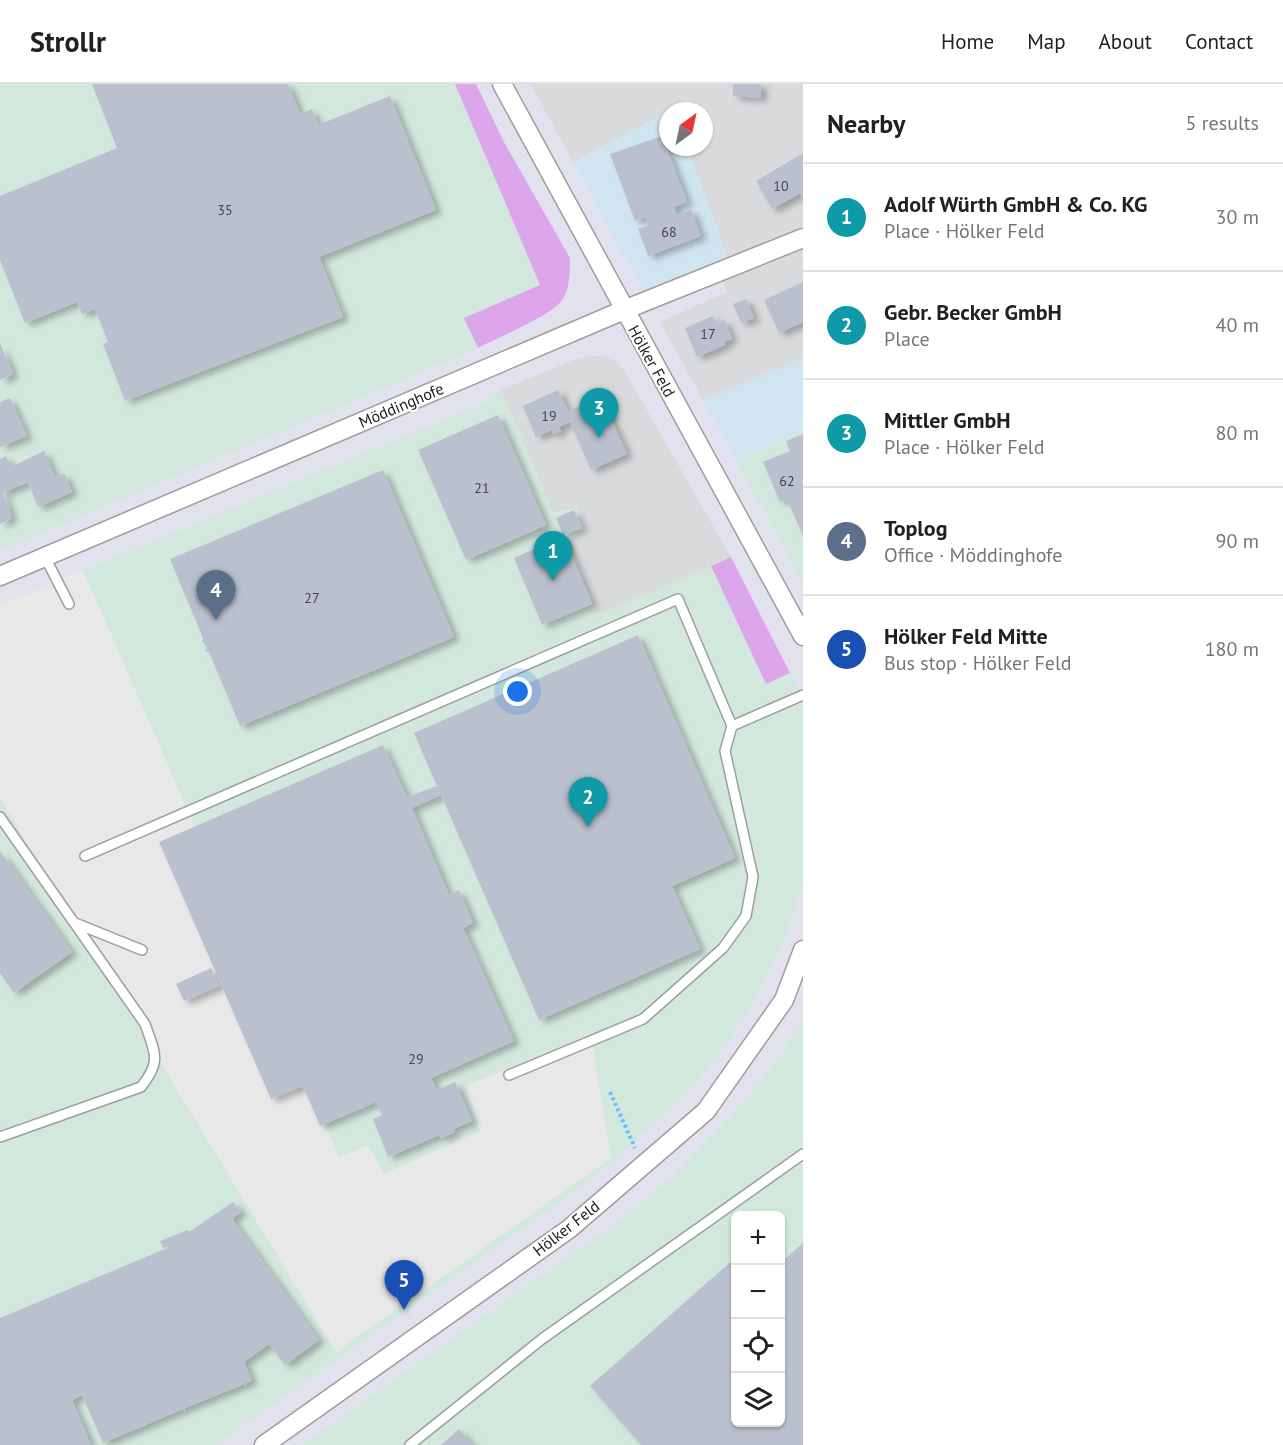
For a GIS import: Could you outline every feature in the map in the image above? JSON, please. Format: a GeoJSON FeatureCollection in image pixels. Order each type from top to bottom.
{"type":"FeatureCollection","features":[{"type":"Feature","properties":{"kind":"street","name":"Hölker Feld"},"geometry":{"type":"LineString","coordinates":[[502,84],[624,310],[797,610],[803,636]]}},
{"type":"Feature","properties":{"kind":"street","name":"Möddinghofe"},"geometry":{"type":"LineString","coordinates":[[0,576],[624,310],[803,238]]}},
{"type":"Feature","properties":{"kind":"street","name":"Hölker Feld"},"geometry":{"type":"LineString","coordinates":[[264,1445],[569,1229],[706,1111],[784,1000],[803,950]]}},
{"type":"Feature","properties":{"kind":"lane"},"geometry":{"type":"LineString","coordinates":[[45,556],[69,604]]}},
{"type":"Feature","properties":{"kind":"lane"},"geometry":{"type":"LineString","coordinates":[[85,856],[678,599],[732,726],[725,751],[753,877],[746,916],[723,948],[643,1019],[509,1075]]}},
{"type":"Feature","properties":{"kind":"lane"},"geometry":{"type":"LineString","coordinates":[[732,726],[803,694]]}},
{"type":"Feature","properties":{"kind":"lane"},"geometry":{"type":"LineString","coordinates":[[0,817],[145,1024],[154,1051],[154,1071],[141,1087],[0,1137]]}},
{"type":"Feature","properties":{"kind":"lane"},"geometry":{"type":"LineString","coordinates":[[74,923],[142,950]]}},
{"type":"Feature","properties":{"kind":"lane"},"geometry":{"type":"LineString","coordinates":[[410,1445],[542,1339],[803,1154]]}},
{"type":"Feature","properties":{"kind":"path"},"geometry":{"type":"LineString","coordinates":[[610,1092],[630,1137]]}},
{"type":"Feature","properties":{"kind":"shaded area"},"geometry":{"type":"Polygon","coordinates":[[[0,84],[455,84],[540,286],[464,318],[478,348],[0,551],[0,84]]]}},
{"type":"Feature","properties":{"kind":"shaded area"},"geometry":{"type":"Polygon","coordinates":[[[455,84],[476,84],[505,144],[570,258],[567,290],[557,305],[537,319],[478,348],[464,318],[540,285],[455,84]]]}},
{"type":"Feature","properties":{"kind":"shaded area"},"geometry":{"type":"Polygon","coordinates":[[[531,84],[803,84],[803,226],[728,258],[690,156],[713,156],[713,102],[659,102],[659,116],[573,162],[531,84]]]}},
{"type":"Feature","properties":{"kind":"shaded area"},"geometry":{"type":"Polygon","coordinates":[[[659,117],[659,156],[690,156],[729,261],[645,295],[573,162],[659,117]]]}},
{"type":"Feature","properties":{"kind":"shaded area"},"geometry":{"type":"Polygon","coordinates":[[[803,243],[803,358],[703,400],[660,322],[727,292],[721,277],[803,243]]]}},
{"type":"Feature","properties":{"kind":"shaded area"},"geometry":{"type":"Polygon","coordinates":[[[603,356],[616,361],[625,372],[731,557],[597,616],[568,540],[587,528],[553,512],[501,390],[574,360],[603,356]]]}},
{"type":"Feature","properties":{"kind":"shaded area"},"geometry":{"type":"Polygon","coordinates":[[[803,358],[803,431],[737,462],[703,400],[803,358]]]}},
{"type":"Feature","properties":{"kind":"shaded area"},"geometry":{"type":"Polygon","coordinates":[[[501,390],[553,512],[577,507],[587,527],[568,540],[597,615],[711,566],[766,684],[790,673],[803,696],[803,886],[783,944],[757,998],[726,1045],[693,1087],[608,1166],[216,1445],[0,1445],[0,605],[489,401],[488,395],[501,390]]]}},
{"type":"Feature","properties":{"kind":"shaded area"},"geometry":{"type":"Polygon","coordinates":[[[803,431],[803,583],[737,462],[803,431]]]}},
{"type":"Feature","properties":{"kind":"shaded area"},"geometry":{"type":"Polygon","coordinates":[[[731,557],[790,673],[766,684],[711,566],[731,557]]]}},
{"type":"Feature","properties":{"kind":"shaded area"},"geometry":{"type":"Polygon","coordinates":[[[83,570],[339,1157],[368,1145],[384,1174],[480,1131],[466,1086],[591,1034],[611,1158],[336,1352],[0,798],[0,605],[83,570]]]}},
{"type":"Feature","properties":{"kind":"shaded area"},"geometry":{"type":"Polygon","coordinates":[[[803,1020],[803,1445],[302,1445],[627,1215],[674,1175],[744,1102],[777,1060],[803,1020]]]}},
{"type":"Feature","properties":{"kind":"building"},"geometry":{"type":"Polygon","coordinates":[[[92,84],[288,84],[300,114],[312,109],[318,125],[390,96],[436,210],[319,257],[343,317],[125,401],[103,344],[108,342],[95,309],[82,314],[77,302],[25,323],[0,260],[0,196],[117,148],[92,84]]]}},
{"type":"Feature","properties":{"kind":"building"},"geometry":{"type":"Polygon","coordinates":[[[733,84],[761,84],[761,98],[733,96],[733,84]]]}},
{"type":"Feature","properties":{"kind":"building"},"geometry":{"type":"Polygon","coordinates":[[[659,137],[659,156],[670,156],[687,202],[674,207],[677,215],[691,209],[701,236],[648,256],[638,229],[649,225],[645,217],[635,221],[610,154],[659,137]]]}},
{"type":"Feature","properties":{"kind":"building"},"geometry":{"type":"Polygon","coordinates":[[[803,153],[803,199],[800,193],[772,209],[756,181],[803,153]]]}},
{"type":"Feature","properties":{"kind":"building"},"geometry":{"type":"Polygon","coordinates":[[[803,282],[803,322],[779,333],[764,300],[803,282]]]}},
{"type":"Feature","properties":{"kind":"building"},"geometry":{"type":"Polygon","coordinates":[[[746,299],[754,318],[741,323],[733,304],[746,299]]]}},
{"type":"Feature","properties":{"kind":"building"},"geometry":{"type":"Polygon","coordinates":[[[713,316],[716,323],[724,320],[732,339],[724,342],[725,345],[697,357],[685,328],[713,316]]]}},
{"type":"Feature","properties":{"kind":"building"},"geometry":{"type":"Polygon","coordinates":[[[0,343],[13,374],[0,380],[0,343]]]}},
{"type":"Feature","properties":{"kind":"building"},"geometry":{"type":"Polygon","coordinates":[[[558,390],[568,411],[602,397],[605,403],[608,401],[605,405],[627,454],[591,470],[570,422],[559,427],[561,431],[553,434],[552,430],[536,437],[523,406],[558,390]]]}},
{"type":"Feature","properties":{"kind":"building"},"geometry":{"type":"Polygon","coordinates":[[[10,398],[27,436],[0,447],[0,402],[10,398]]]}},
{"type":"Feature","properties":{"kind":"building"},"geometry":{"type":"Polygon","coordinates":[[[498,415],[546,525],[466,560],[418,450],[498,415]]]}},
{"type":"Feature","properties":{"kind":"building"},"geometry":{"type":"Polygon","coordinates":[[[803,434],[803,536],[787,499],[780,502],[763,462],[790,451],[786,441],[803,434]]]}},
{"type":"Feature","properties":{"kind":"building"},"geometry":{"type":"Polygon","coordinates":[[[44,451],[55,477],[64,473],[72,492],[38,507],[28,482],[3,493],[12,518],[0,524],[0,459],[6,456],[11,467],[44,451]]]}},
{"type":"Feature","properties":{"kind":"building"},"geometry":{"type":"Polygon","coordinates":[[[383,470],[454,637],[240,726],[209,652],[205,651],[207,647],[202,641],[203,638],[170,559],[383,470]]]}},
{"type":"Feature","properties":{"kind":"building"},"geometry":{"type":"Polygon","coordinates":[[[574,510],[582,528],[563,535],[556,518],[574,510]]]}},
{"type":"Feature","properties":{"kind":"building"},"geometry":{"type":"Polygon","coordinates":[[[547,535],[551,542],[564,537],[592,604],[542,625],[514,558],[541,546],[538,539],[547,535]]]}},
{"type":"Feature","properties":{"kind":"building"},"geometry":{"type":"Polygon","coordinates":[[[638,635],[735,858],[672,886],[700,949],[539,1020],[441,795],[412,808],[449,895],[459,890],[473,923],[463,928],[514,1041],[431,1078],[437,1090],[455,1082],[472,1121],[453,1129],[455,1132],[441,1138],[439,1135],[388,1157],[373,1119],[382,1115],[376,1102],[320,1126],[303,1086],[271,1099],[159,842],[383,745],[407,797],[437,786],[414,733],[638,635]]]}},
{"type":"Feature","properties":{"kind":"building"},"geometry":{"type":"Polygon","coordinates":[[[0,851],[72,952],[14,993],[0,973],[0,851]]]}},
{"type":"Feature","properties":{"kind":"building"},"geometry":{"type":"Polygon","coordinates":[[[211,968],[219,986],[184,1001],[176,984],[211,968]]]}},
{"type":"Feature","properties":{"kind":"building"},"geometry":{"type":"Polygon","coordinates":[[[233,1202],[241,1212],[232,1219],[319,1340],[285,1365],[269,1344],[244,1362],[252,1381],[246,1383],[246,1387],[244,1384],[185,1408],[185,1412],[183,1409],[103,1443],[82,1395],[72,1400],[91,1445],[0,1445],[0,1318],[184,1241],[163,1248],[160,1241],[188,1230],[189,1232],[233,1202]]]}},
{"type":"Feature","properties":{"kind":"building"},"geometry":{"type":"Polygon","coordinates":[[[803,1243],[803,1445],[641,1445],[590,1386],[731,1262],[731,1427],[785,1427],[785,1259],[803,1243]]]}},
{"type":"Feature","properties":{"kind":"building"},"geometry":{"type":"Polygon","coordinates":[[[459,1429],[473,1445],[441,1445],[459,1429]]]}},
{"type":"Feature","properties":{"kind":"place","name":"Mittler GmbH"},"geometry":{"type":"Point","coordinates":[599,438]}},
{"type":"Feature","properties":{"kind":"place","name":"Adolf Würth GmbH & Co. KG"},"geometry":{"type":"Point","coordinates":[553,581]}},
{"type":"Feature","properties":{"kind":"place","name":"Toplog"},"geometry":{"type":"Point","coordinates":[216,620]}},
{"type":"Feature","properties":{"kind":"place","name":"Gebr. Becker GmbH"},"geometry":{"type":"Point","coordinates":[588,827]}},
{"type":"Feature","properties":{"kind":"place","name":"Hölker Feld Mitte"},"geometry":{"type":"Point","coordinates":[404,1310]}}]}
